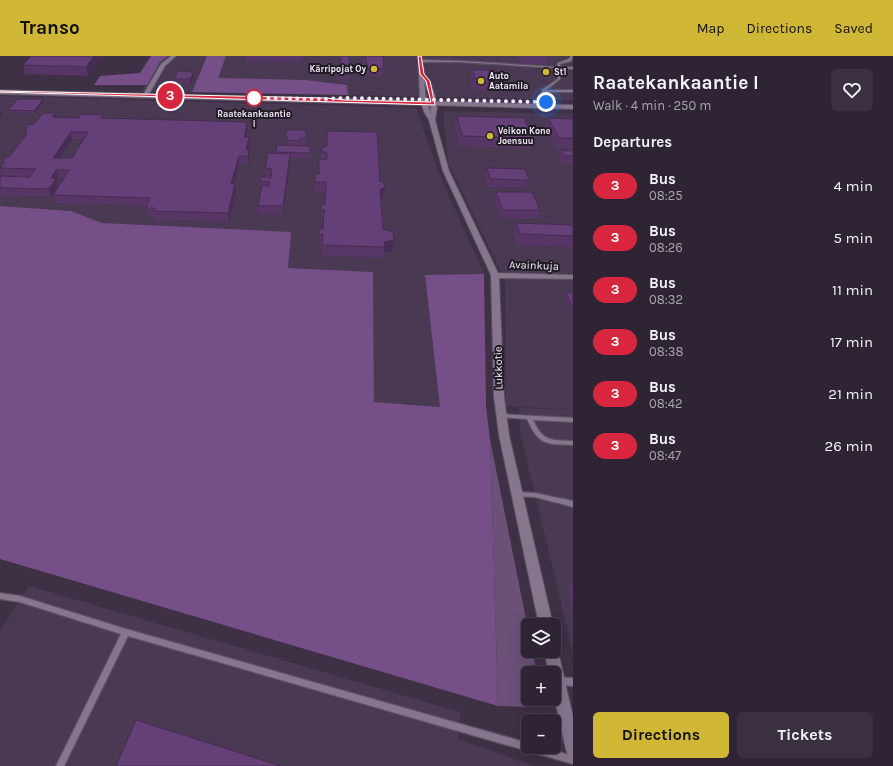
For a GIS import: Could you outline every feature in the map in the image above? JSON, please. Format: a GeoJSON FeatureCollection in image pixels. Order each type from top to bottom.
{"type":"FeatureCollection","features":[{"type":"Feature","properties":{"kind":"street"},"geometry":{"type":"LineString","coordinates":[[146,96],[163,66],[174,56]]}},
{"type":"Feature","properties":{"kind":"street"},"geometry":{"type":"LineString","coordinates":[[420,58],[422,74],[420,81],[423,101],[426,112],[432,120]]}},
{"type":"Feature","properties":{"kind":"street"},"geometry":{"type":"LineString","coordinates":[[422,74],[428,81],[433,102],[435,112],[432,120]]}},
{"type":"Feature","properties":{"kind":"street"},"geometry":{"type":"LineString","coordinates":[[0,92],[326,99],[344,101],[423,101],[573,107]]}},
{"type":"Feature","properties":{"kind":"street"},"geometry":{"type":"LineString","coordinates":[[433,102],[573,103]]}},
{"type":"Feature","properties":{"kind":"street","name":"Lukkotie"},"geometry":{"type":"LineString","coordinates":[[432,120],[446,171],[495,274],[501,416],[516,494],[544,618]]}},
{"type":"Feature","properties":{"kind":"street","name":"Avainkuja"},"geometry":{"type":"LineString","coordinates":[[495,274],[573,277]]}},
{"type":"Feature","properties":{"kind":"street"},"geometry":{"type":"LineString","coordinates":[[561,695],[573,750]]}},
{"type":"Feature","properties":{"kind":"lane"},"geometry":{"type":"LineString","coordinates":[[572,56],[570,60],[559,64],[559,78],[543,91],[573,91]]}},
{"type":"Feature","properties":{"kind":"lane"},"geometry":{"type":"LineString","coordinates":[[420,58],[493,62],[527,67],[573,68]]}},
{"type":"Feature","properties":{"kind":"lane"},"geometry":{"type":"LineString","coordinates":[[501,416],[573,420]]}},
{"type":"Feature","properties":{"kind":"lane"},"geometry":{"type":"LineString","coordinates":[[529,418],[540,439],[550,442],[573,443]]}},
{"type":"Feature","properties":{"kind":"lane"},"geometry":{"type":"LineString","coordinates":[[516,494],[535,495],[573,504]]}},
{"type":"Feature","properties":{"kind":"lane"},"geometry":{"type":"LineString","coordinates":[[0,596],[20,599],[126,632],[521,745]]}},
{"type":"Feature","properties":{"kind":"lane"},"geometry":{"type":"LineString","coordinates":[[60,766],[126,632]]}},
{"type":"Feature","properties":{"kind":"lane"},"geometry":{"type":"LineString","coordinates":[[561,681],[573,682]]}},
{"type":"Feature","properties":{"kind":"lane"},"geometry":{"type":"LineString","coordinates":[[552,754],[573,760]]}},
{"type":"Feature","properties":{"kind":"shaded area"},"geometry":{"type":"Polygon","coordinates":[[[151,56],[168,56],[160,62],[147,85],[94,85],[100,76],[140,73],[151,56]]]}},
{"type":"Feature","properties":{"kind":"shaded area"},"geometry":{"type":"Polygon","coordinates":[[[168,56],[207,56],[192,92],[142,91],[160,62],[168,56]]]}},
{"type":"Feature","properties":{"kind":"shaded area"},"geometry":{"type":"Polygon","coordinates":[[[207,56],[226,56],[218,78],[306,80],[347,85],[348,95],[192,92],[207,56]]]}},
{"type":"Feature","properties":{"kind":"shaded area"},"geometry":{"type":"Polygon","coordinates":[[[226,56],[573,56],[573,100],[348,95],[347,85],[306,80],[217,78],[226,56]]]}},
{"type":"Feature","properties":{"kind":"shaded area"},"geometry":{"type":"Polygon","coordinates":[[[0,96],[416,108],[439,174],[484,274],[425,275],[440,407],[374,402],[373,272],[288,268],[102,223],[71,211],[0,206],[0,96]]]}},
{"type":"Feature","properties":{"kind":"shaded area"},"geometry":{"type":"Polygon","coordinates":[[[443,111],[573,114],[573,410],[506,406],[505,280],[448,162],[443,111]]]}},
{"type":"Feature","properties":{"kind":"shaded area"},"geometry":{"type":"Polygon","coordinates":[[[0,206],[71,211],[102,223],[291,232],[288,268],[373,272],[374,402],[440,407],[425,275],[484,274],[486,406],[490,439],[498,706],[0,559],[0,206]]]}},
{"type":"Feature","properties":{"kind":"shaded area"},"geometry":{"type":"Polygon","coordinates":[[[519,408],[573,410],[573,653],[520,432],[519,408]]]}},
{"type":"Feature","properties":{"kind":"shaded area"},"geometry":{"type":"Polygon","coordinates":[[[490,439],[526,618],[521,618],[521,658],[534,658],[535,666],[521,666],[521,706],[531,707],[498,706],[490,439]]]}},
{"type":"Feature","properties":{"kind":"shaded area"},"geometry":{"type":"Polygon","coordinates":[[[29,586],[460,712],[458,739],[534,766],[0,766],[0,631],[29,586]]]}},
{"type":"Feature","properties":{"kind":"building"},"geometry":{"type":"Polygon","coordinates":[[[31,56],[94,56],[86,67],[23,65],[31,56]]]}},
{"type":"Feature","properties":{"kind":"building"},"geometry":{"type":"Polygon","coordinates":[[[341,56],[349,56],[349,75],[340,75],[341,56]]]}},
{"type":"Feature","properties":{"kind":"building"},"geometry":{"type":"Polygon","coordinates":[[[363,56],[383,56],[384,69],[367,69],[366,57],[363,56]]]}},
{"type":"Feature","properties":{"kind":"building"},"geometry":{"type":"Polygon","coordinates":[[[472,70],[489,70],[494,83],[477,83],[473,81],[472,78],[476,79],[472,70]]]}},
{"type":"Feature","properties":{"kind":"building"},"geometry":{"type":"Polygon","coordinates":[[[178,71],[194,72],[190,79],[174,79],[178,71]]]}},
{"type":"Feature","properties":{"kind":"building"},"geometry":{"type":"Polygon","coordinates":[[[18,99],[43,99],[34,111],[8,110],[18,99]]]}},
{"type":"Feature","properties":{"kind":"building"},"geometry":{"type":"Polygon","coordinates":[[[43,113],[55,113],[52,117],[79,118],[81,114],[103,115],[101,118],[247,122],[244,137],[249,137],[246,150],[249,150],[248,156],[239,156],[231,184],[235,184],[228,213],[153,211],[155,208],[146,208],[150,198],[53,195],[69,170],[56,170],[51,178],[56,178],[49,189],[0,188],[0,176],[30,177],[36,169],[0,168],[5,162],[2,162],[6,157],[9,157],[27,134],[25,134],[28,125],[34,124],[43,113]],[[71,132],[53,158],[72,158],[88,132],[71,132]]]}},
{"type":"Feature","properties":{"kind":"building"},"geometry":{"type":"Polygon","coordinates":[[[271,113],[274,114],[273,118],[270,118],[271,113]]]}},
{"type":"Feature","properties":{"kind":"building"},"geometry":{"type":"Polygon","coordinates":[[[280,114],[283,114],[283,118],[279,118],[280,114]]]}},
{"type":"Feature","properties":{"kind":"building"},"geometry":{"type":"Polygon","coordinates":[[[457,116],[524,118],[533,138],[462,136],[457,116]]]}},
{"type":"Feature","properties":{"kind":"building"},"geometry":{"type":"Polygon","coordinates":[[[548,118],[573,119],[573,138],[559,138],[548,118]]]}},
{"type":"Feature","properties":{"kind":"building"},"geometry":{"type":"Polygon","coordinates":[[[286,130],[306,130],[306,138],[300,138],[300,141],[287,140],[286,130]]]}},
{"type":"Feature","properties":{"kind":"building"},"geometry":{"type":"Polygon","coordinates":[[[327,131],[377,132],[380,181],[384,183],[385,187],[380,190],[383,230],[388,230],[393,233],[394,240],[384,242],[385,247],[322,245],[323,234],[319,234],[320,228],[323,229],[324,210],[321,210],[321,204],[325,205],[326,182],[315,182],[315,174],[319,174],[319,160],[327,159],[327,153],[321,151],[322,148],[327,146],[327,131]]]}},
{"type":"Feature","properties":{"kind":"building"},"geometry":{"type":"Polygon","coordinates":[[[277,145],[310,146],[310,153],[276,152],[277,145]]]}},
{"type":"Feature","properties":{"kind":"building"},"geometry":{"type":"Polygon","coordinates":[[[561,150],[573,151],[573,156],[564,156],[561,150]]]}},
{"type":"Feature","properties":{"kind":"building"},"geometry":{"type":"Polygon","coordinates":[[[268,153],[290,154],[283,206],[258,206],[262,185],[269,186],[270,182],[260,181],[261,177],[271,178],[272,169],[265,168],[268,153]]]}},
{"type":"Feature","properties":{"kind":"building"},"geometry":{"type":"Polygon","coordinates":[[[487,168],[525,169],[529,180],[490,179],[487,168]]]}},
{"type":"Feature","properties":{"kind":"building"},"geometry":{"type":"Polygon","coordinates":[[[496,192],[532,192],[540,210],[503,210],[496,192]]]}},
{"type":"Feature","properties":{"kind":"building"},"geometry":{"type":"Polygon","coordinates":[[[516,223],[573,225],[573,236],[520,234],[516,223]]]}},
{"type":"Feature","properties":{"kind":"building"},"geometry":{"type":"Polygon","coordinates":[[[566,292],[573,292],[573,310],[566,292]]]}},
{"type":"Feature","properties":{"kind":"building"},"geometry":{"type":"Polygon","coordinates":[[[136,720],[281,766],[116,766],[136,720]]]}},
{"type":"Feature","properties":{"kind":"bus line","name":"3"},"geometry":{"type":"LineString","coordinates":[[0,92],[326,99],[434,104],[428,81],[422,74],[420,56]]}},
{"type":"Feature","properties":{"kind":"place","name":"Kärripojat Oy"},"geometry":{"type":"Point","coordinates":[374,69]}},
{"type":"Feature","properties":{"kind":"place","name":"St1"},"geometry":{"type":"Point","coordinates":[546,72]}},
{"type":"Feature","properties":{"kind":"place","name":"Auto Aatamila"},"geometry":{"type":"Point","coordinates":[481,81]}},
{"type":"Feature","properties":{"kind":"place","name":"Raatekankaantie I"},"geometry":{"type":"Point","coordinates":[254,98]}},
{"type":"Feature","properties":{"kind":"place","name":"Veikon Kone Joensuu"},"geometry":{"type":"Point","coordinates":[490,136]}},
{"type":"Feature","properties":{"kind":"route"},"geometry":{"type":"LineString","coordinates":[[254,98],[344,98],[546,102]]}}]}
